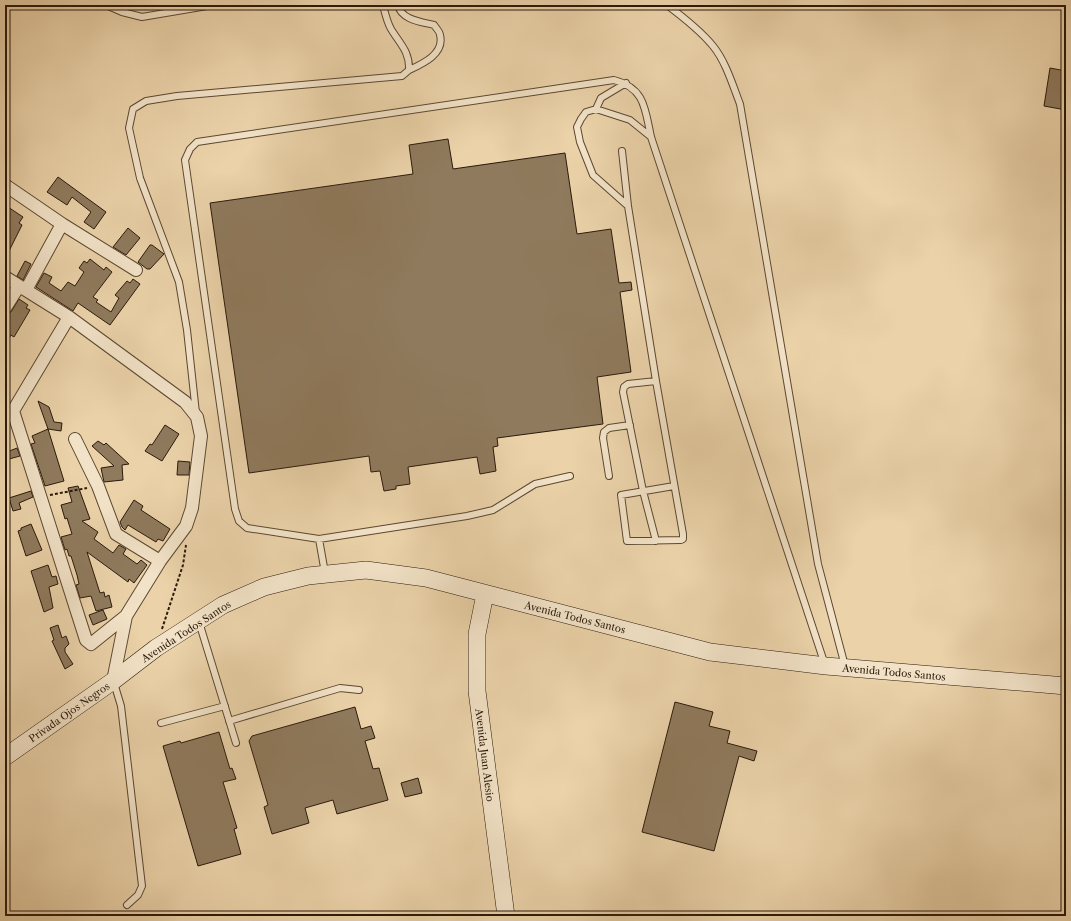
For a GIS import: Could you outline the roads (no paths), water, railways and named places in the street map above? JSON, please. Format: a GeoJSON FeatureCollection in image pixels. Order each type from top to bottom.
{"type":"FeatureCollection","features":[{"type":"Feature","properties":{"kind":"street"},"geometry":{"type":"LineString","coordinates":[[5,185],[62,224],[136,270]]}},
{"type":"Feature","properties":{"kind":"street"},"geometry":{"type":"LineString","coordinates":[[5,308],[22,288],[62,224]]}},
{"type":"Feature","properties":{"kind":"street"},"geometry":{"type":"LineString","coordinates":[[5,277],[69,316],[185,402],[197,417],[201,436],[192,508],[186,526],[160,561],[126,616],[91,644],[86,640],[13,411],[69,316]]}},
{"type":"Feature","properties":{"kind":"street"},"geometry":{"type":"LineString","coordinates":[[75,440],[98,486],[116,534],[160,561]]}},
{"type":"Feature","properties":{"kind":"street","name":"Avenida Todos Santos"},"geometry":{"type":"LineString","coordinates":[[113,681],[156,648],[223,605],[264,587],[308,576],[366,570],[426,578],[710,652],[845,668],[1066,686]]}},
{"type":"Feature","properties":{"kind":"street","name":"Avenida Juan Alesio"},"geometry":{"type":"LineString","coordinates":[[484,594],[477,634],[477,691],[506,916]]}},
{"type":"Feature","properties":{"kind":"street"},"geometry":{"type":"LineString","coordinates":[[113,681],[126,616]]}},
{"type":"Feature","properties":{"kind":"street","name":"Privada Ojos Negros"},"geometry":{"type":"LineString","coordinates":[[5,757],[113,681]]}},
{"type":"Feature","properties":{"kind":"lane"},"geometry":{"type":"LineString","coordinates":[[106,5],[122,12],[142,17],[213,5]]}},
{"type":"Feature","properties":{"kind":"lane"},"geometry":{"type":"LineString","coordinates":[[382,5],[390,28],[407,51],[410,62],[409,70]]}},
{"type":"Feature","properties":{"kind":"lane"},"geometry":{"type":"LineString","coordinates":[[197,417],[187,330],[179,282],[140,178],[129,128],[133,109],[146,100],[177,96],[402,76],[409,70],[432,58],[440,45],[440,35],[434,25],[414,20],[405,15],[398,5]]}},
{"type":"Feature","properties":{"kind":"lane"},"geometry":{"type":"LineString","coordinates":[[667,5],[685,19],[714,47],[728,74],[740,104],[818,564],[845,668]]}},
{"type":"Feature","properties":{"kind":"lane"},"geometry":{"type":"LineString","coordinates":[[570,476],[535,484],[493,510],[467,516],[320,539],[246,528],[239,521],[235,509],[185,160],[190,149],[197,142],[213,139],[614,80],[626,83],[634,90],[644,103],[651,136],[826,666]]}},
{"type":"Feature","properties":{"kind":"lane"},"geometry":{"type":"LineString","coordinates":[[596,109],[601,98],[626,83]]}},
{"type":"Feature","properties":{"kind":"lane"},"geometry":{"type":"LineString","coordinates":[[628,206],[593,175],[580,142],[577,127],[586,112],[596,109],[630,120],[651,136]]}},
{"type":"Feature","properties":{"kind":"lane"},"geometry":{"type":"LineString","coordinates":[[622,151],[628,206],[683,539],[630,541],[626,538],[620,495],[674,486]]}},
{"type":"Feature","properties":{"kind":"lane"},"geometry":{"type":"LineString","coordinates":[[656,381],[628,384],[624,387],[643,491],[656,541]]}},
{"type":"Feature","properties":{"kind":"lane"},"geometry":{"type":"LineString","coordinates":[[609,476],[603,438],[604,432],[609,428],[630,425]]}},
{"type":"Feature","properties":{"kind":"lane"},"geometry":{"type":"LineString","coordinates":[[320,539],[325,574]]}},
{"type":"Feature","properties":{"kind":"lane"},"geometry":{"type":"LineString","coordinates":[[198,621],[236,743]]}},
{"type":"Feature","properties":{"kind":"lane"},"geometry":{"type":"LineString","coordinates":[[113,681],[121,706],[142,886],[138,895],[127,905]]}},
{"type":"Feature","properties":{"kind":"lane"},"geometry":{"type":"LineString","coordinates":[[229,721],[340,688],[359,690]]}},
{"type":"Feature","properties":{"kind":"lane"},"geometry":{"type":"LineString","coordinates":[[161,723],[224,706]]}}]}
